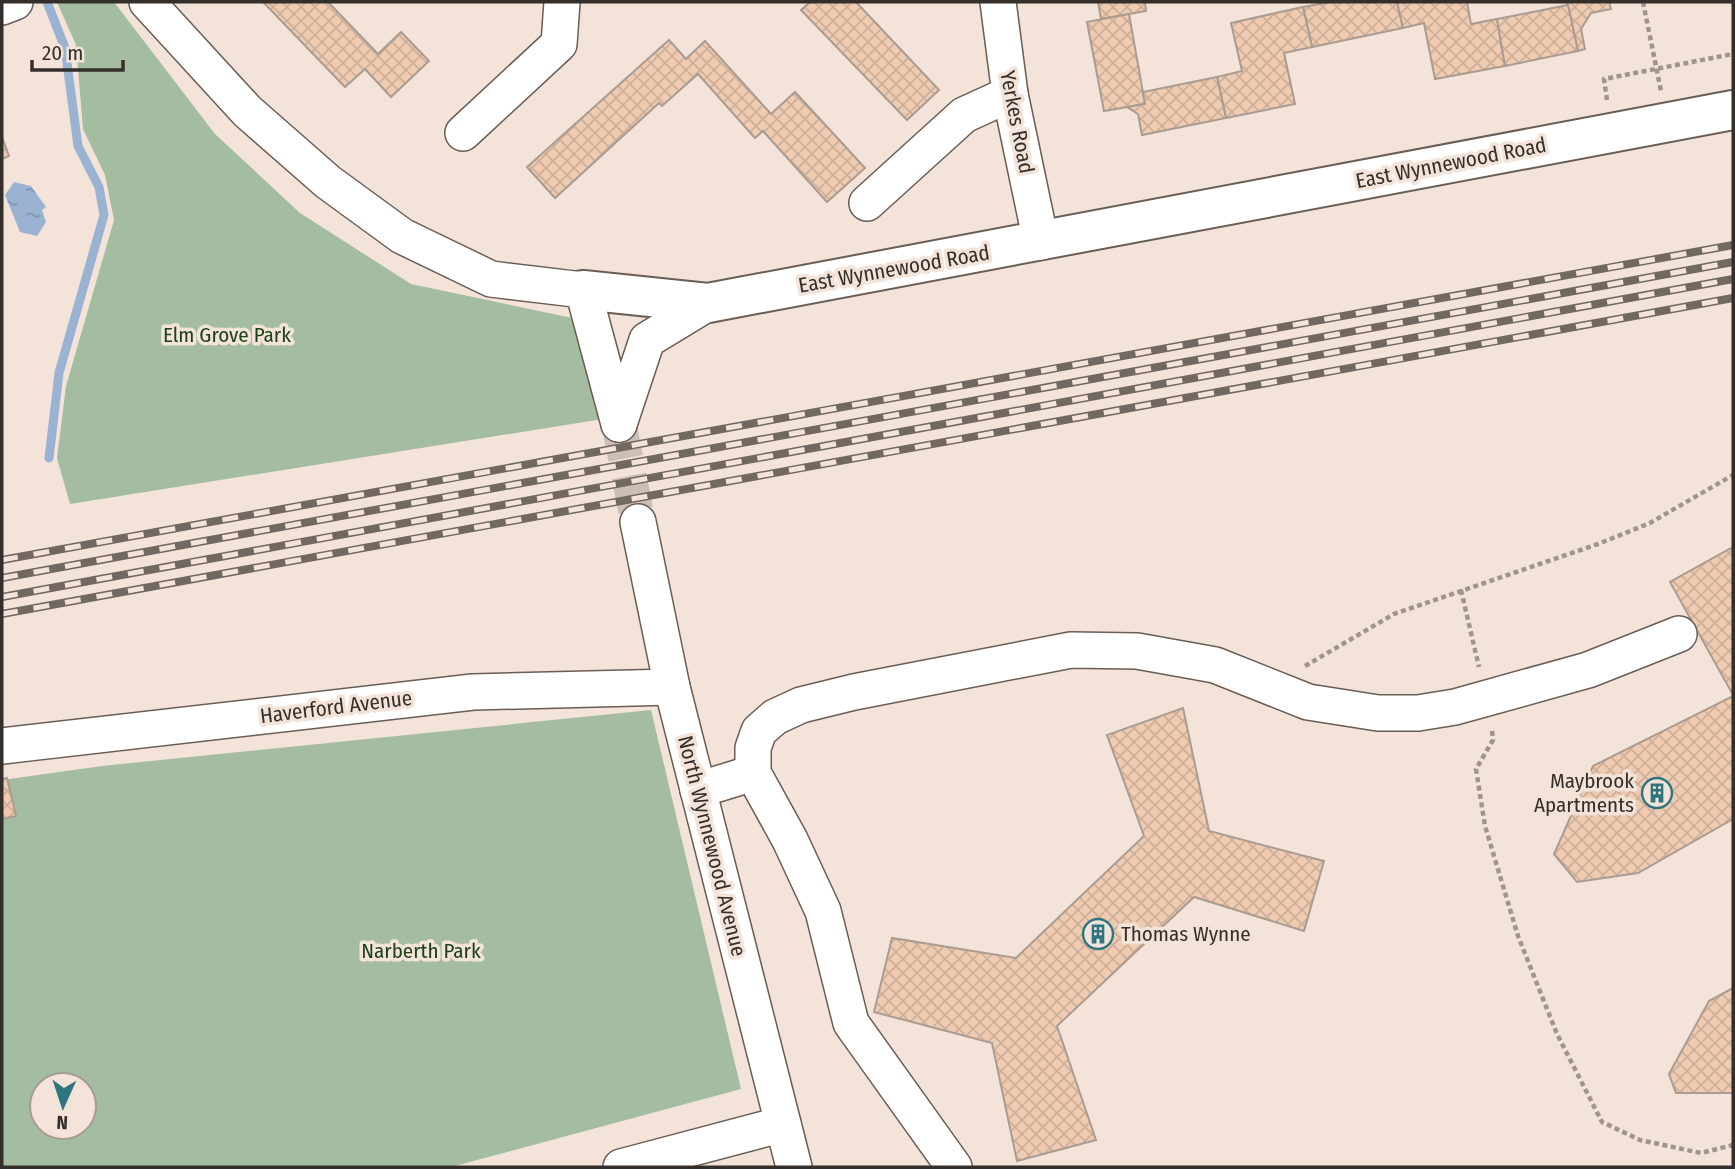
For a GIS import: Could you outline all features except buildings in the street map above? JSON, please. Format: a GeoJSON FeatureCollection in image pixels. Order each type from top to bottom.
{"type":"FeatureCollection","features":[{"type":"Feature","properties":{"kind":"main road","name":"East Wynnewood Road"},"geometry":{"type":"LineString","coordinates":[[583,290],[708,303],[1733,110]]}},
{"type":"Feature","properties":{"kind":"street"},"geometry":{"type":"LineString","coordinates":[[2,7],[15,2]]}},
{"type":"Feature","properties":{"kind":"street","name":"East Wynnewood Road"},"geometry":{"type":"LineString","coordinates":[[147,2],[247,111],[328,182],[402,236],[491,279],[583,290]]}},
{"type":"Feature","properties":{"kind":"street"},"geometry":{"type":"LineString","coordinates":[[463,133],[559,44],[562,2]]}},
{"type":"Feature","properties":{"kind":"street","name":"Yerkes Road"},"geometry":{"type":"LineString","coordinates":[[998,2],[1010,94],[1041,242]]}},
{"type":"Feature","properties":{"kind":"street"},"geometry":{"type":"LineString","coordinates":[[867,203],[964,115],[1010,94]]}},
{"type":"Feature","properties":{"kind":"street"},"geometry":{"type":"LineString","coordinates":[[583,290],[619,424],[647,340],[708,303]]}},
{"type":"Feature","properties":{"kind":"street","name":"North Wynnewood Avenue"},"geometry":{"type":"LineString","coordinates":[[638,522],[672,687],[794,1167]]}},
{"type":"Feature","properties":{"kind":"street"},"geometry":{"type":"LineString","coordinates":[[954,1167],[851,1023],[823,911],[790,840],[753,774],[753,748],[759,731],[775,717],[801,705],[1071,650],[1137,651],[1215,665],[1271,685],[1308,702],[1378,713],[1418,713],[1486,699],[1588,670],[1679,634]]}},
{"type":"Feature","properties":{"kind":"street","name":"Haverford Avenue"},"geometry":{"type":"LineString","coordinates":[[2,746],[473,692],[672,687]]}},
{"type":"Feature","properties":{"kind":"street"},"geometry":{"type":"LineString","coordinates":[[698,790],[753,774]]}},
{"type":"Feature","properties":{"kind":"street"},"geometry":{"type":"LineString","coordinates":[[621,1167],[783,1124]]}},
{"type":"Feature","properties":{"kind":"path"},"geometry":{"type":"LineString","coordinates":[[1643,2],[1656,70]]}},
{"type":"Feature","properties":{"kind":"path"},"geometry":{"type":"LineString","coordinates":[[1613,132],[1604,79],[1733,54]]}},
{"type":"Feature","properties":{"kind":"path"},"geometry":{"type":"LineString","coordinates":[[1271,685],[1394,614],[1629,531],[1733,475]]}},
{"type":"Feature","properties":{"kind":"path"},"geometry":{"type":"LineString","coordinates":[[1461,590],[1493,740],[1476,769],[1485,826],[1518,936],[1557,1034],[1602,1122],[1640,1140],[1701,1153],[1733,1145]]}},
{"type":"Feature","properties":{"kind":"green space","name":"Elm Grove Park"},"geometry":{"type":"Polygon","coordinates":[[[57,2],[114,2],[215,134],[300,213],[411,284],[582,320],[603,419],[70,504],[57,458],[66,386],[114,220],[105,175],[83,129],[76,45],[57,2]]]}},
{"type":"Feature","properties":{"kind":"green space","name":"Narberth Park"},"geometry":{"type":"Polygon","coordinates":[[[651,710],[741,1089],[451,1167],[2,1167],[2,780],[102,766],[651,710]]]}},
{"type":"Feature","properties":{"kind":"water"},"geometry":{"type":"Polygon","coordinates":[[[14,182],[31,186],[46,207],[42,210],[46,222],[37,236],[20,232],[5,195],[14,182]]]}},
{"type":"Feature","properties":{"kind":"waterway"},"geometry":{"type":"LineString","coordinates":[[47,2],[65,48],[78,146],[99,187],[104,215],[59,373],[49,458]]}},
{"type":"Feature","properties":{"kind":"tunnel"},"geometry":{"type":"LineString","coordinates":[[619,424],[638,522]]}},
{"type":"Feature","properties":{"kind":"railway"},"geometry":{"type":"LineString","coordinates":[[2,560],[1733,245]]}},
{"type":"Feature","properties":{"kind":"railway"},"geometry":{"type":"LineString","coordinates":[[2,578],[1733,262]]}},
{"type":"Feature","properties":{"kind":"railway"},"geometry":{"type":"LineString","coordinates":[[2,597],[1733,279]]}},
{"type":"Feature","properties":{"kind":"railway"},"geometry":{"type":"LineString","coordinates":[[2,614],[1733,298]]}},
{"type":"Feature","properties":{"kind":"place","name":"Maybrook Apartments"},"geometry":{"type":"Point","coordinates":[1657,793]}},
{"type":"Feature","properties":{"kind":"place","name":"Thomas Wynne"},"geometry":{"type":"Point","coordinates":[1098,934]}}]}
